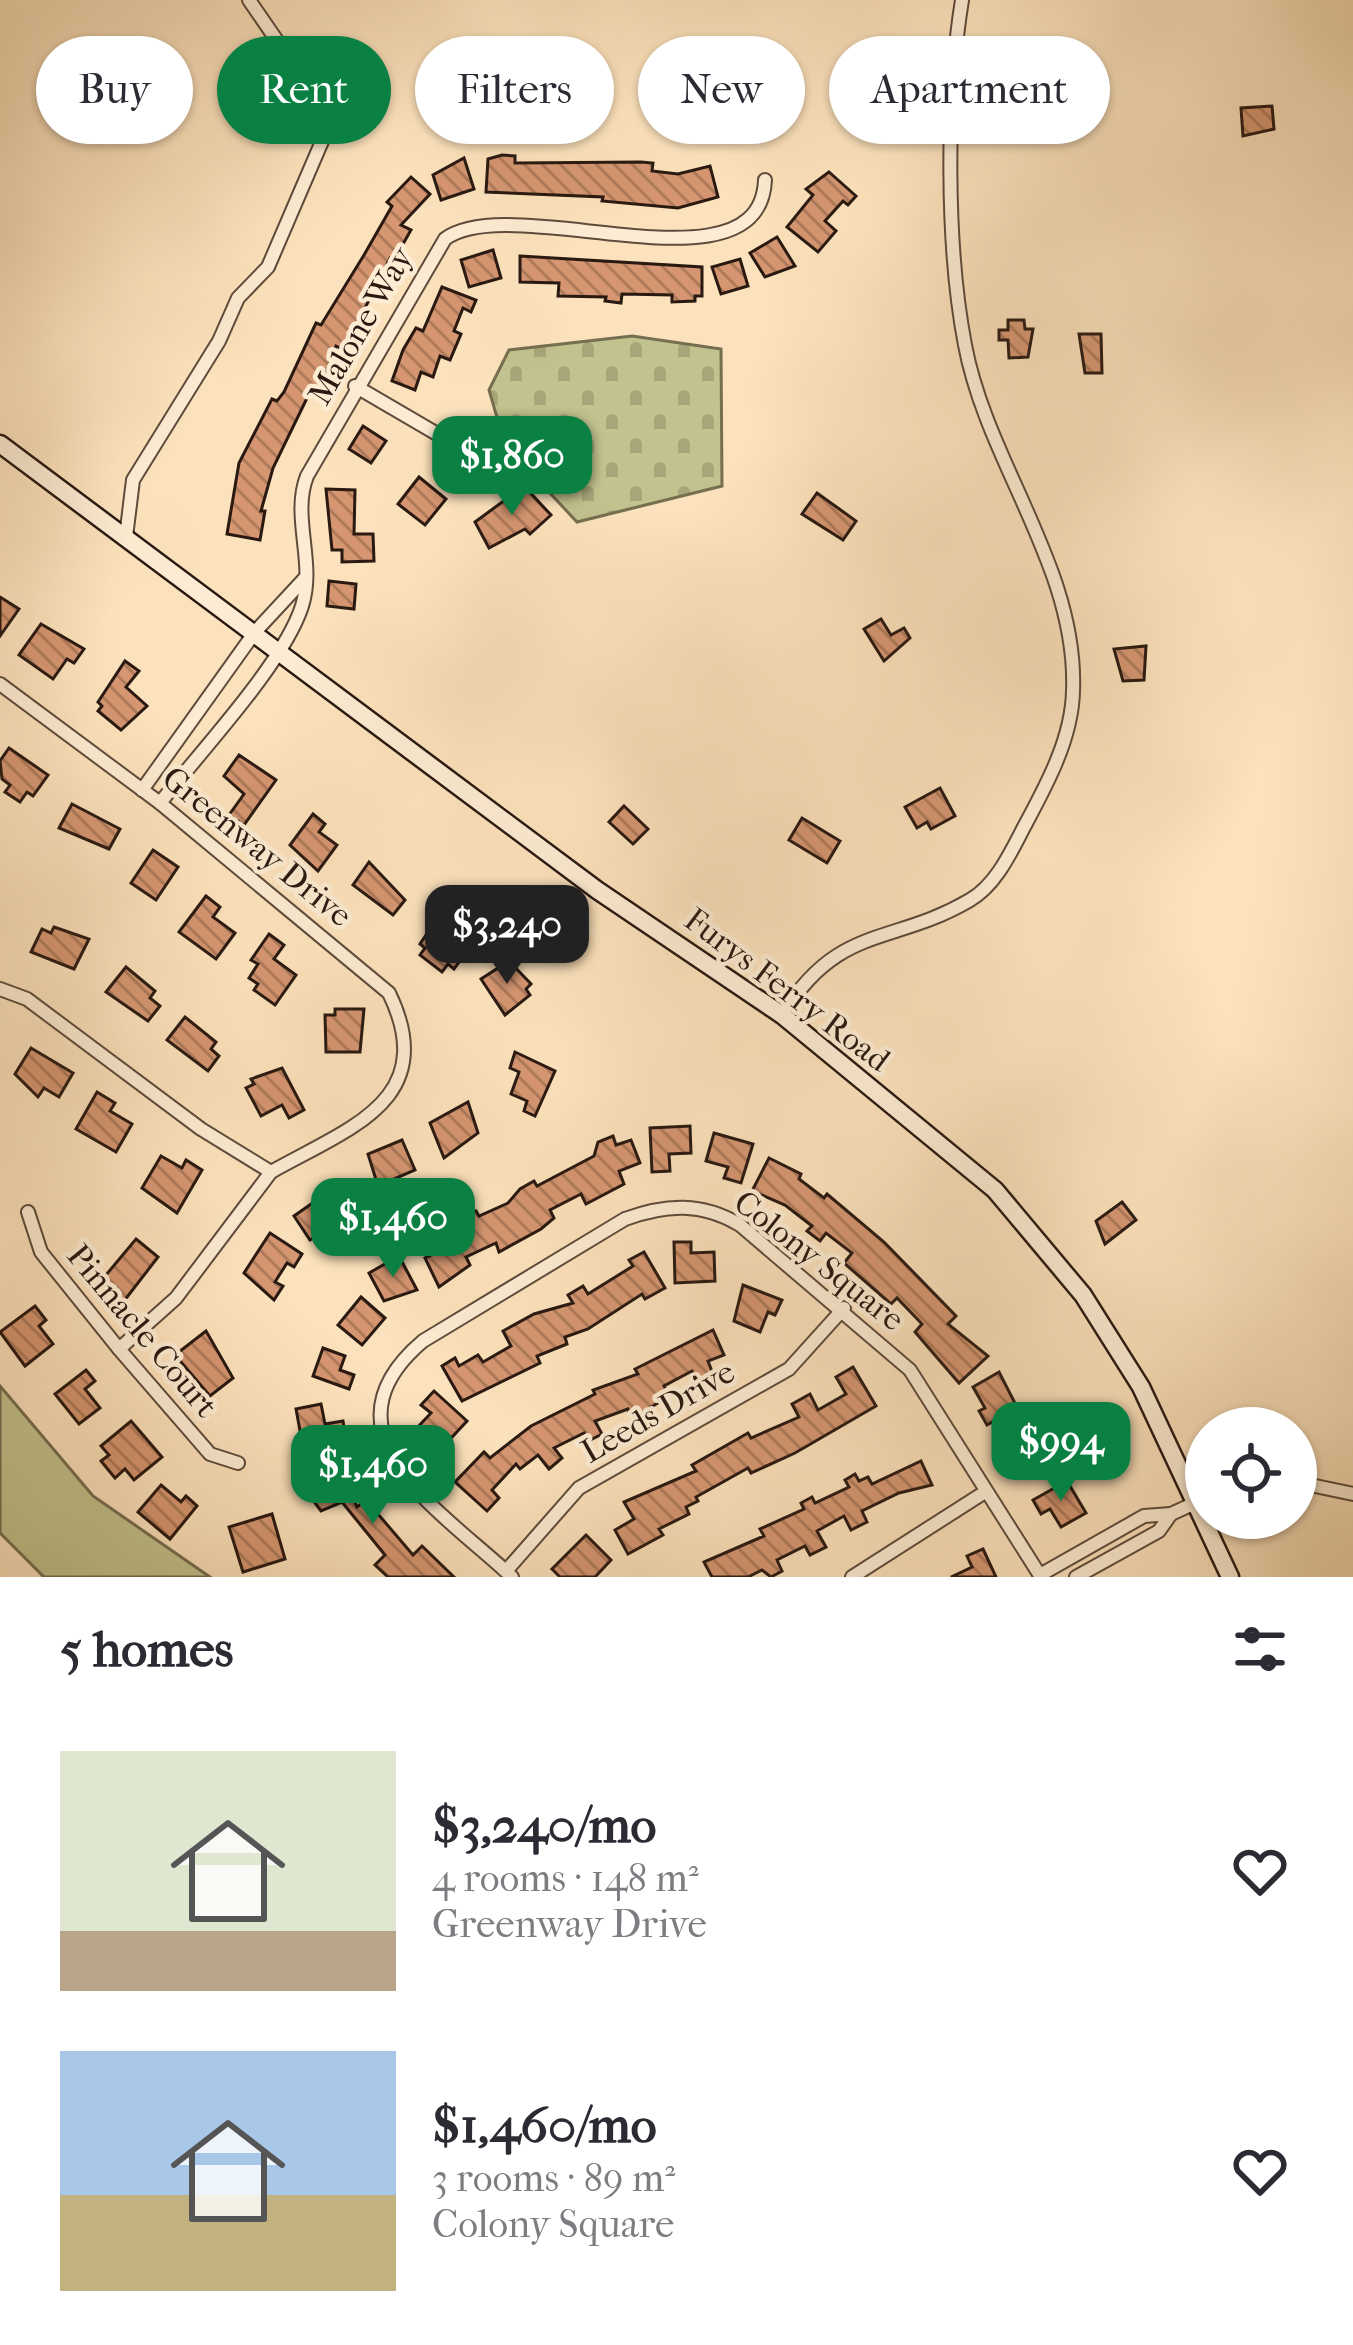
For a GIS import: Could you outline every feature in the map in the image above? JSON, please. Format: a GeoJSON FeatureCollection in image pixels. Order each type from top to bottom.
{"type":"FeatureCollection","features":[{"type":"Feature","properties":{"kind":"main road","name":"Furys Ferry Road"},"geometry":{"type":"LineString","coordinates":[[0,444],[597,890],[782,1015],[995,1190],[1082,1295],[1141,1387],[1185,1471]]}},
{"type":"Feature","properties":{"kind":"main road","name":"Furys Ferry Road"},"geometry":{"type":"LineString","coordinates":[[1215,1539],[1230,1577]]}},
{"type":"Feature","properties":{"kind":"street"},"geometry":{"type":"LineString","coordinates":[[126,537],[133,480],[219,341],[238,298],[268,267],[326,132],[313,93],[249,0]]}},
{"type":"Feature","properties":{"kind":"street"},"geometry":{"type":"LineString","coordinates":[[782,1015],[803,982],[854,941],[972,899],[999,871],[1060,755],[1074,694],[1070,642],[1046,558],[965,348],[956,268],[950,74],[962,0]]}},
{"type":"Feature","properties":{"kind":"street","name":"Malone Way"},"geometry":{"type":"LineString","coordinates":[[160,803],[279,649],[302,605],[304,485],[438,246],[456,231],[486,223],[708,237],[751,218],[764,200],[765,180]]}},
{"type":"Feature","properties":{"kind":"street"},"geometry":{"type":"LineString","coordinates":[[356,386],[456,445],[480,468]]}},
{"type":"Feature","properties":{"kind":"street"},"geometry":{"type":"LineString","coordinates":[[142,790],[255,632],[305,577]]}},
{"type":"Feature","properties":{"kind":"street","name":"Greenway Drive"},"geometry":{"type":"LineString","coordinates":[[0,684],[160,803],[389,993],[404,1024],[408,1056],[394,1088],[368,1118],[271,1172],[176,1298],[119,1349]]}},
{"type":"Feature","properties":{"kind":"street"},"geometry":{"type":"LineString","coordinates":[[0,989],[27,999],[201,1129],[271,1172]]}},
{"type":"Feature","properties":{"kind":"street","name":"Colony Square"},"geometry":{"type":"LineString","coordinates":[[509,1574],[400,1475],[387,1448],[385,1389],[400,1361],[423,1341],[625,1220],[654,1208],[715,1209],[844,1308],[910,1370],[1041,1576]]}},
{"type":"Feature","properties":{"kind":"street","name":"Pinnacle Court"},"geometry":{"type":"LineString","coordinates":[[28,1213],[41,1252],[119,1349],[210,1454],[238,1463]]}},
{"type":"Feature","properties":{"kind":"street","name":"Leeds Drive"},"geometry":{"type":"LineString","coordinates":[[509,1574],[579,1488],[789,1369],[844,1308]]}},
{"type":"Feature","properties":{"kind":"street"},"geometry":{"type":"LineString","coordinates":[[1317,1486],[1353,1494]]}},
{"type":"Feature","properties":{"kind":"street"},"geometry":{"type":"LineString","coordinates":[[852,1577],[985,1492]]}},
{"type":"Feature","properties":{"kind":"street"},"geometry":{"type":"LineString","coordinates":[[1041,1576],[1144,1516],[1171,1514],[1185,1507]]}},
{"type":"Feature","properties":{"kind":"street"},"geometry":{"type":"LineString","coordinates":[[1076,1577],[1160,1531],[1171,1514]]}},
{"type":"Feature","properties":{"kind":"green space"},"geometry":{"type":"Polygon","coordinates":[[[632,336],[721,349],[722,486],[577,522],[505,445],[489,390],[509,350],[632,336]]]}},
{"type":"Feature","properties":{"kind":"green space"},"geometry":{"type":"Polygon","coordinates":[[[0,1386],[93,1496],[210,1577],[44,1577],[0,1533],[0,1386]]]}},
{"type":"Feature","properties":{"kind":"building"},"geometry":{"type":"Polygon","coordinates":[[[1272,106],[1274,129],[1243,136],[1241,108],[1272,106]]]}},
{"type":"Feature","properties":{"kind":"building"},"geometry":{"type":"Polygon","coordinates":[[[515,156],[515,163],[653,163],[652,171],[678,174],[710,166],[718,197],[678,208],[602,201],[603,197],[486,192],[488,159],[515,156]]]}},
{"type":"Feature","properties":{"kind":"building"},"geometry":{"type":"Polygon","coordinates":[[[464,158],[474,189],[441,200],[433,175],[464,158]]]}},
{"type":"Feature","properties":{"kind":"building"},"geometry":{"type":"Polygon","coordinates":[[[829,172],[856,196],[848,205],[843,201],[825,221],[836,231],[818,252],[787,227],[813,195],[806,189],[829,172]]]}},
{"type":"Feature","properties":{"kind":"building"},"geometry":{"type":"Polygon","coordinates":[[[411,177],[430,194],[401,225],[411,230],[394,260],[390,258],[344,350],[336,346],[317,397],[309,394],[273,468],[261,511],[265,511],[260,540],[227,534],[239,463],[272,399],[277,401],[284,392],[316,323],[321,325],[392,206],[387,202],[411,177]]]}},
{"type":"Feature","properties":{"kind":"building"},"geometry":{"type":"Polygon","coordinates":[[[777,237],[795,266],[765,277],[750,253],[777,237]]]}},
{"type":"Feature","properties":{"kind":"building"},"geometry":{"type":"Polygon","coordinates":[[[493,250],[501,278],[469,287],[461,260],[493,250]]]}},
{"type":"Feature","properties":{"kind":"building"},"geometry":{"type":"Polygon","coordinates":[[[520,256],[702,267],[702,296],[672,302],[672,295],[622,294],[621,303],[605,301],[606,297],[558,296],[559,283],[520,282],[520,256]]]}},
{"type":"Feature","properties":{"kind":"building"},"geometry":{"type":"Polygon","coordinates":[[[740,259],[748,286],[721,294],[712,267],[740,259]]]}},
{"type":"Feature","properties":{"kind":"building"},"geometry":{"type":"Polygon","coordinates":[[[442,287],[476,300],[471,312],[463,308],[454,331],[461,334],[450,360],[440,356],[433,377],[421,372],[415,390],[392,381],[403,350],[416,328],[423,331],[442,287]]]}},
{"type":"Feature","properties":{"kind":"building"},"geometry":{"type":"Polygon","coordinates":[[[1008,320],[1024,320],[1025,329],[1033,329],[1028,357],[1009,358],[1008,340],[999,340],[999,330],[1008,330],[1008,320]]]}},
{"type":"Feature","properties":{"kind":"building"},"geometry":{"type":"Polygon","coordinates":[[[1079,334],[1101,334],[1102,373],[1085,373],[1079,334]]]}},
{"type":"Feature","properties":{"kind":"building"},"geometry":{"type":"Polygon","coordinates":[[[363,426],[386,441],[371,463],[349,449],[363,426]]]}},
{"type":"Feature","properties":{"kind":"building"},"geometry":{"type":"Polygon","coordinates":[[[419,477],[446,499],[425,525],[398,504],[419,477]]]}},
{"type":"Feature","properties":{"kind":"building"},"geometry":{"type":"Polygon","coordinates":[[[524,486],[551,515],[530,534],[525,529],[489,548],[475,522],[524,486]]]}},
{"type":"Feature","properties":{"kind":"building"},"geometry":{"type":"Polygon","coordinates":[[[326,489],[355,490],[354,534],[373,534],[374,561],[342,562],[342,550],[332,550],[326,489]]]}},
{"type":"Feature","properties":{"kind":"building"},"geometry":{"type":"Polygon","coordinates":[[[817,493],[856,521],[843,540],[802,514],[817,493]]]}},
{"type":"Feature","properties":{"kind":"building"},"geometry":{"type":"Polygon","coordinates":[[[329,581],[356,584],[354,609],[327,606],[329,581]]]}},
{"type":"Feature","properties":{"kind":"building"},"geometry":{"type":"Polygon","coordinates":[[[0,597],[19,609],[0,636],[0,597]]]}},
{"type":"Feature","properties":{"kind":"building"},"geometry":{"type":"Polygon","coordinates":[[[881,619],[891,635],[904,628],[910,638],[884,661],[864,629],[881,619]]]}},
{"type":"Feature","properties":{"kind":"building"},"geometry":{"type":"Polygon","coordinates":[[[41,624],[84,649],[74,663],[67,659],[53,679],[19,655],[41,624]]]}},
{"type":"Feature","properties":{"kind":"building"},"geometry":{"type":"Polygon","coordinates":[[[1146,646],[1144,680],[1123,681],[1114,649],[1146,646]]]}},
{"type":"Feature","properties":{"kind":"building"},"geometry":{"type":"Polygon","coordinates":[[[125,661],[139,671],[126,687],[147,706],[121,730],[98,711],[102,706],[98,702],[125,661]]]}},
{"type":"Feature","properties":{"kind":"building"},"geometry":{"type":"Polygon","coordinates":[[[9,748],[48,775],[33,796],[27,792],[20,802],[5,792],[10,785],[2,779],[0,761],[9,748]]]}},
{"type":"Feature","properties":{"kind":"building"},"geometry":{"type":"Polygon","coordinates":[[[239,755],[276,780],[244,825],[229,815],[244,794],[224,776],[239,755]]]}},
{"type":"Feature","properties":{"kind":"building"},"geometry":{"type":"Polygon","coordinates":[[[940,788],[955,816],[931,829],[927,822],[917,828],[905,807],[940,788]]]}},
{"type":"Feature","properties":{"kind":"building"},"geometry":{"type":"Polygon","coordinates":[[[72,804],[120,829],[109,849],[59,828],[72,804]]]}},
{"type":"Feature","properties":{"kind":"building"},"geometry":{"type":"Polygon","coordinates":[[[624,806],[648,829],[633,844],[609,822],[624,806]]]}},
{"type":"Feature","properties":{"kind":"building"},"geometry":{"type":"Polygon","coordinates":[[[313,814],[325,824],[319,832],[337,845],[318,871],[290,845],[313,814]]]}},
{"type":"Feature","properties":{"kind":"building"},"geometry":{"type":"Polygon","coordinates":[[[802,818],[840,841],[827,863],[789,840],[802,818]]]}},
{"type":"Feature","properties":{"kind":"building"},"geometry":{"type":"Polygon","coordinates":[[[153,850],[178,867],[156,900],[131,883],[153,850]]]}},
{"type":"Feature","properties":{"kind":"building"},"geometry":{"type":"Polygon","coordinates":[[[369,862],[405,900],[393,915],[353,885],[369,862]]]}},
{"type":"Feature","properties":{"kind":"building"},"geometry":{"type":"Polygon","coordinates":[[[206,896],[220,907],[213,917],[235,933],[216,959],[179,932],[206,896]]]}},
{"type":"Feature","properties":{"kind":"building"},"geometry":{"type":"Polygon","coordinates":[[[437,908],[451,918],[445,928],[470,946],[454,969],[448,964],[442,972],[420,955],[425,948],[420,944],[432,926],[427,922],[437,908]]]}},
{"type":"Feature","properties":{"kind":"building"},"geometry":{"type":"Polygon","coordinates":[[[54,927],[89,939],[74,969],[31,952],[42,929],[51,933],[54,927]]]}},
{"type":"Feature","properties":{"kind":"building"},"geometry":{"type":"Polygon","coordinates":[[[269,934],[284,945],[274,959],[296,975],[275,1005],[254,990],[258,984],[249,978],[258,964],[251,960],[269,934]]]}},
{"type":"Feature","properties":{"kind":"building"},"geometry":{"type":"Polygon","coordinates":[[[509,961],[531,984],[526,989],[530,995],[505,1015],[481,979],[509,961]]]}},
{"type":"Feature","properties":{"kind":"building"},"geometry":{"type":"Polygon","coordinates":[[[126,967],[155,991],[150,998],[160,1006],[148,1021],[106,992],[126,967]]]}},
{"type":"Feature","properties":{"kind":"building"},"geometry":{"type":"Polygon","coordinates":[[[335,1009],[364,1009],[360,1052],[326,1052],[325,1015],[335,1015],[335,1009]]]}},
{"type":"Feature","properties":{"kind":"building"},"geometry":{"type":"Polygon","coordinates":[[[185,1017],[216,1042],[211,1049],[219,1056],[208,1071],[167,1040],[185,1017]]]}},
{"type":"Feature","properties":{"kind":"building"},"geometry":{"type":"Polygon","coordinates":[[[31,1048],[73,1073],[59,1097],[44,1088],[38,1097],[15,1074],[31,1048]]]}},
{"type":"Feature","properties":{"kind":"building"},"geometry":{"type":"Polygon","coordinates":[[[515,1052],[555,1071],[535,1116],[524,1111],[527,1101],[511,1094],[519,1072],[510,1068],[515,1052]]]}},
{"type":"Feature","properties":{"kind":"building"},"geometry":{"type":"Polygon","coordinates":[[[282,1068],[304,1110],[289,1118],[282,1105],[261,1116],[246,1088],[254,1084],[251,1079],[282,1068]]]}},
{"type":"Feature","properties":{"kind":"building"},"geometry":{"type":"Polygon","coordinates":[[[97,1092],[115,1103],[110,1111],[132,1124],[116,1152],[76,1129],[97,1092]]]}},
{"type":"Feature","properties":{"kind":"building"},"geometry":{"type":"Polygon","coordinates":[[[468,1102],[478,1133],[444,1158],[430,1123],[468,1102]]]}},
{"type":"Feature","properties":{"kind":"building"},"geometry":{"type":"Polygon","coordinates":[[[690,1126],[691,1153],[669,1154],[670,1171],[652,1172],[650,1128],[690,1126]]]}},
{"type":"Feature","properties":{"kind":"building"},"geometry":{"type":"Polygon","coordinates":[[[714,1133],[753,1144],[741,1183],[724,1178],[728,1167],[706,1161],[714,1133]]]}},
{"type":"Feature","properties":{"kind":"building"},"geometry":{"type":"Polygon","coordinates":[[[613,1136],[616,1145],[631,1140],[640,1163],[619,1171],[624,1184],[586,1204],[581,1194],[550,1210],[554,1218],[541,1229],[499,1252],[496,1243],[466,1257],[470,1265],[439,1287],[425,1258],[467,1238],[465,1216],[476,1211],[479,1216],[508,1203],[534,1181],[537,1186],[594,1156],[598,1142],[613,1136]]]}},
{"type":"Feature","properties":{"kind":"building"},"geometry":{"type":"Polygon","coordinates":[[[402,1140],[415,1170],[378,1186],[368,1154],[402,1140]]]}},
{"type":"Feature","properties":{"kind":"building"},"geometry":{"type":"Polygon","coordinates":[[[161,1156],[182,1168],[186,1160],[202,1170],[177,1213],[142,1188],[161,1156]]]}},
{"type":"Feature","properties":{"kind":"building"},"geometry":{"type":"Polygon","coordinates":[[[769,1158],[801,1174],[799,1179],[824,1198],[827,1194],[884,1242],[956,1316],[948,1324],[988,1356],[959,1383],[915,1332],[922,1324],[897,1298],[891,1304],[844,1263],[852,1253],[826,1233],[820,1241],[807,1231],[812,1226],[785,1205],[752,1191],[769,1158]]]}},
{"type":"Feature","properties":{"kind":"building"},"geometry":{"type":"Polygon","coordinates":[[[337,1186],[353,1208],[343,1214],[351,1225],[327,1241],[322,1233],[310,1240],[294,1216],[337,1186]]]}},
{"type":"Feature","properties":{"kind":"building"},"geometry":{"type":"Polygon","coordinates":[[[1122,1202],[1136,1220],[1105,1244],[1096,1221],[1122,1202]]]}},
{"type":"Feature","properties":{"kind":"building"},"geometry":{"type":"Polygon","coordinates":[[[270,1233],[302,1254],[294,1267],[287,1263],[275,1282],[283,1286],[274,1300],[244,1273],[270,1233]]]}},
{"type":"Feature","properties":{"kind":"building"},"geometry":{"type":"Polygon","coordinates":[[[136,1239],[158,1257],[124,1301],[101,1281],[136,1239]]]}},
{"type":"Feature","properties":{"kind":"building"},"geometry":{"type":"Polygon","coordinates":[[[674,1242],[691,1242],[691,1253],[714,1252],[715,1281],[675,1283],[674,1242]]]}},
{"type":"Feature","properties":{"kind":"building"},"geometry":{"type":"Polygon","coordinates":[[[644,1252],[665,1288],[645,1299],[642,1294],[588,1329],[565,1337],[567,1344],[537,1356],[540,1363],[462,1401],[442,1366],[455,1358],[459,1366],[478,1355],[483,1362],[511,1346],[503,1331],[534,1314],[573,1303],[568,1295],[583,1286],[588,1294],[633,1266],[629,1260],[644,1252]]]}},
{"type":"Feature","properties":{"kind":"building"},"geometry":{"type":"Polygon","coordinates":[[[399,1256],[417,1290],[384,1301],[369,1273],[399,1256]]]}},
{"type":"Feature","properties":{"kind":"building"},"geometry":{"type":"Polygon","coordinates":[[[743,1285],[782,1300],[775,1315],[768,1312],[760,1332],[734,1321],[743,1285]]]}},
{"type":"Feature","properties":{"kind":"building"},"geometry":{"type":"Polygon","coordinates":[[[361,1297],[385,1318],[362,1345],[338,1325],[361,1297]]]}},
{"type":"Feature","properties":{"kind":"building"},"geometry":{"type":"Polygon","coordinates":[[[35,1306],[46,1320],[39,1326],[53,1344],[25,1366],[0,1332],[35,1306]]]}},
{"type":"Feature","properties":{"kind":"building"},"geometry":{"type":"Polygon","coordinates":[[[713,1330],[724,1355],[708,1361],[713,1374],[696,1380],[692,1371],[664,1386],[669,1396],[645,1411],[631,1417],[628,1409],[595,1421],[602,1434],[588,1441],[584,1433],[554,1448],[562,1458],[549,1469],[538,1455],[520,1469],[516,1464],[492,1490],[499,1498],[487,1511],[455,1482],[484,1452],[490,1458],[531,1426],[595,1394],[593,1390],[638,1374],[635,1369],[713,1330]]]}},
{"type":"Feature","properties":{"kind":"building"},"geometry":{"type":"Polygon","coordinates":[[[206,1331],[233,1378],[210,1396],[175,1355],[206,1331]]]}},
{"type":"Feature","properties":{"kind":"building"},"geometry":{"type":"Polygon","coordinates":[[[323,1348],[345,1356],[340,1370],[354,1375],[349,1389],[313,1376],[323,1348]]]}},
{"type":"Feature","properties":{"kind":"building"},"geometry":{"type":"Polygon","coordinates":[[[853,1367],[876,1406],[795,1453],[751,1473],[748,1468],[696,1497],[698,1501],[686,1507],[689,1514],[659,1529],[663,1535],[628,1554],[615,1530],[634,1519],[624,1502],[696,1471],[692,1465],[748,1433],[751,1438],[799,1417],[792,1404],[810,1394],[818,1410],[846,1394],[836,1377],[853,1367]]]}},
{"type":"Feature","properties":{"kind":"building"},"geometry":{"type":"Polygon","coordinates":[[[86,1370],[95,1381],[85,1389],[100,1408],[79,1424],[55,1394],[86,1370]]]}},
{"type":"Feature","properties":{"kind":"building"},"geometry":{"type":"Polygon","coordinates":[[[999,1372],[1037,1446],[1045,1441],[1052,1454],[1018,1472],[992,1422],[987,1425],[979,1411],[985,1408],[973,1387],[999,1372]]]}},
{"type":"Feature","properties":{"kind":"building"},"geometry":{"type":"Polygon","coordinates":[[[434,1391],[467,1421],[439,1451],[416,1429],[431,1413],[421,1405],[434,1391]]]}},
{"type":"Feature","properties":{"kind":"building"},"geometry":{"type":"Polygon","coordinates":[[[321,1404],[325,1424],[343,1421],[346,1440],[303,1447],[296,1409],[321,1404]]]}},
{"type":"Feature","properties":{"kind":"building"},"geometry":{"type":"Polygon","coordinates":[[[131,1421],[162,1457],[134,1480],[125,1469],[115,1478],[101,1461],[109,1455],[101,1446],[131,1421]]]}},
{"type":"Feature","properties":{"kind":"building"},"geometry":{"type":"Polygon","coordinates":[[[336,1461],[357,1507],[366,1500],[413,1555],[422,1546],[454,1577],[388,1577],[375,1565],[385,1555],[342,1502],[321,1511],[302,1486],[313,1481],[310,1473],[336,1461]]]}},
{"type":"Feature","properties":{"kind":"building"},"geometry":{"type":"Polygon","coordinates":[[[921,1461],[932,1485],[899,1493],[862,1511],[867,1522],[851,1530],[844,1516],[817,1531],[826,1547],[810,1555],[805,1546],[777,1560],[782,1571],[771,1577],[762,1570],[748,1577],[712,1577],[704,1562],[764,1536],[760,1529],[804,1509],[801,1503],[812,1497],[815,1503],[849,1487],[845,1480],[855,1474],[859,1481],[868,1477],[872,1484],[921,1461]]]}},
{"type":"Feature","properties":{"kind":"building"},"geometry":{"type":"Polygon","coordinates":[[[1067,1481],[1086,1513],[1061,1527],[1050,1509],[1041,1514],[1033,1500],[1067,1481]]]}},
{"type":"Feature","properties":{"kind":"building"},"geometry":{"type":"Polygon","coordinates":[[[161,1485],[181,1502],[186,1496],[197,1506],[170,1539],[138,1512],[161,1485]]]}},
{"type":"Feature","properties":{"kind":"building"},"geometry":{"type":"Polygon","coordinates":[[[272,1514],[285,1559],[243,1572],[229,1527],[272,1514]]]}},
{"type":"Feature","properties":{"kind":"building"},"geometry":{"type":"Polygon","coordinates":[[[586,1535],[611,1560],[595,1577],[560,1577],[552,1569],[586,1535]]]}},
{"type":"Feature","properties":{"kind":"building"},"geometry":{"type":"Polygon","coordinates":[[[983,1549],[996,1577],[951,1577],[972,1567],[967,1556],[983,1549]]]}}]}
